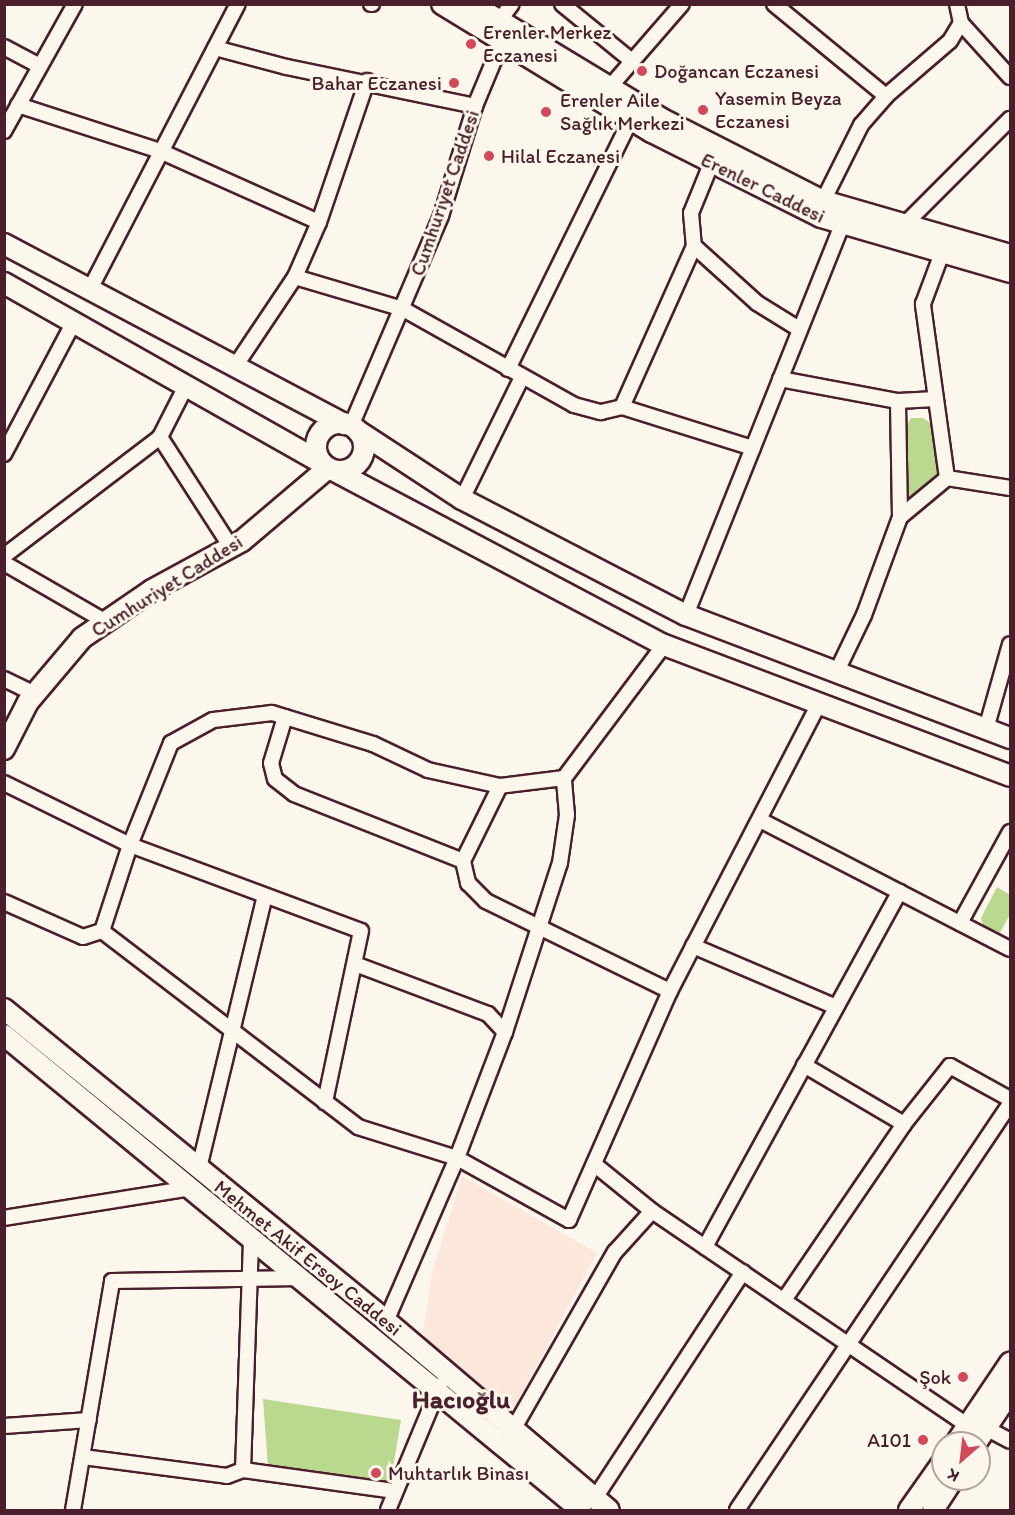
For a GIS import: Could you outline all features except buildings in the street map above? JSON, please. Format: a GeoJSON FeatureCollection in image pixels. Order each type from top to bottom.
{"type":"FeatureCollection","features":[{"type":"Feature","properties":{"kind":"main road","name":"Erenler Caddesi"},"geometry":{"type":"LineString","coordinates":[[442,4],[503,29],[740,161],[823,201],[902,226],[1011,255]]}},
{"type":"Feature","properties":{"kind":"main road","name":"Erenler Caddesi"},"geometry":{"type":"LineString","coordinates":[[472,4],[503,29],[631,119],[711,164],[842,224],[1011,272]]}},
{"type":"Feature","properties":{"kind":"main road"},"geometry":{"type":"LineString","coordinates":[[4,244],[234,368],[351,427],[462,500],[686,615],[1011,738]]}},
{"type":"Feature","properties":{"kind":"main road"},"geometry":{"type":"LineString","coordinates":[[4,283],[328,467],[664,645],[1011,776]]}},
{"type":"Feature","properties":{"kind":"main road"},"geometry":{"type":"LineString","coordinates":[[328,467],[348,470],[363,456],[364,443],[351,427]]}},
{"type":"Feature","properties":{"kind":"main road"},"geometry":{"type":"LineString","coordinates":[[328,467],[316,447],[321,432],[351,427]]}},
{"type":"Feature","properties":{"kind":"main road","name":"Cumhuriyet Caddesi"},"geometry":{"type":"LineString","coordinates":[[4,749],[35,694],[82,638],[152,590],[231,547],[328,467]]}},
{"type":"Feature","properties":{"kind":"main road","name":"Mehmet Akif Ersoy Caddesi"},"geometry":{"type":"LineString","coordinates":[[4,1009],[514,1428],[595,1506]]}},
{"type":"Feature","properties":{"kind":"main road","name":"Mehmet Akif Ersoy Caddesi"},"geometry":{"type":"LineString","coordinates":[[4,1035],[436,1391],[595,1506]]}},
{"type":"Feature","properties":{"kind":"main road"},"geometry":{"type":"LineString","coordinates":[[977,1431],[1011,1363]]}},
{"type":"Feature","properties":{"kind":"main road"},"geometry":{"type":"LineString","coordinates":[[978,1431],[1011,1392]]}},
{"type":"Feature","properties":{"kind":"main road"},"geometry":{"type":"LineString","coordinates":[[909,1510],[931,1479]]}},
{"type":"Feature","properties":{"kind":"main road"},"geometry":{"type":"LineString","coordinates":[[933,1510],[945,1491]]}},
{"type":"Feature","properties":{"kind":"street"},"geometry":{"type":"LineString","coordinates":[[4,131],[75,4]]}},
{"type":"Feature","properties":{"kind":"street"},"geometry":{"type":"LineString","coordinates":[[89,291],[160,150],[238,4]]}},
{"type":"Feature","properties":{"kind":"street","name":"Cumhuriyet Caddesi"},"geometry":{"type":"LineString","coordinates":[[351,427],[441,216],[475,106],[512,4]]}},
{"type":"Feature","properties":{"kind":"street"},"geometry":{"type":"LineString","coordinates":[[562,4],[632,61]]}},
{"type":"Feature","properties":{"kind":"street"},"geometry":{"type":"LineString","coordinates":[[609,88],[682,4]]}},
{"type":"Feature","properties":{"kind":"street"},"geometry":{"type":"LineString","coordinates":[[774,4],[886,96]]}},
{"type":"Feature","properties":{"kind":"street"},"geometry":{"type":"LineString","coordinates":[[957,4],[961,22],[1011,77]]}},
{"type":"Feature","properties":{"kind":"street"},"geometry":{"type":"LineString","coordinates":[[823,201],[842,156],[886,96],[950,41],[961,22]]}},
{"type":"Feature","properties":{"kind":"street"},"geometry":{"type":"LineString","coordinates":[[4,47],[39,66]]}},
{"type":"Feature","properties":{"kind":"street"},"geometry":{"type":"LineString","coordinates":[[215,48],[287,67],[367,81],[475,106]]}},
{"type":"Feature","properties":{"kind":"street"},"geometry":{"type":"LineString","coordinates":[[234,368],[295,277],[319,222],[367,81]]}},
{"type":"Feature","properties":{"kind":"street"},"geometry":{"type":"LineString","coordinates":[[18,105],[160,150],[319,222]]}},
{"type":"Feature","properties":{"kind":"street"},"geometry":{"type":"LineString","coordinates":[[508,369],[631,119]]}},
{"type":"Feature","properties":{"kind":"street"},"geometry":{"type":"LineString","coordinates":[[902,226],[1011,119]]}},
{"type":"Feature","properties":{"kind":"street"},"geometry":{"type":"LineString","coordinates":[[622,407],[694,246],[691,213],[711,164]]}},
{"type":"Feature","properties":{"kind":"street"},"geometry":{"type":"LineString","coordinates":[[686,615],[842,224]]}},
{"type":"Feature","properties":{"kind":"street"},"geometry":{"type":"LineString","coordinates":[[694,246],[757,303],[799,329]]}},
{"type":"Feature","properties":{"kind":"street"},"geometry":{"type":"LineString","coordinates":[[942,254],[923,304],[946,478]]}},
{"type":"Feature","properties":{"kind":"street"},"geometry":{"type":"LineString","coordinates":[[295,277],[403,309],[574,405],[601,412],[622,407],[753,448]]}},
{"type":"Feature","properties":{"kind":"street"},"geometry":{"type":"LineString","coordinates":[[4,454],[74,322]]}},
{"type":"Feature","properties":{"kind":"street"},"geometry":{"type":"LineString","coordinates":[[462,500],[522,377]]}},
{"type":"Feature","properties":{"kind":"street"},"geometry":{"type":"LineString","coordinates":[[780,379],[898,401],[936,399]]}},
{"type":"Feature","properties":{"kind":"street"},"geometry":{"type":"LineString","coordinates":[[4,556],[160,437],[186,386]]}},
{"type":"Feature","properties":{"kind":"street"},"geometry":{"type":"LineString","coordinates":[[837,671],[864,615],[900,517],[898,401]]}},
{"type":"Feature","properties":{"kind":"street"},"geometry":{"type":"LineString","coordinates":[[160,437],[231,547]]}},
{"type":"Feature","properties":{"kind":"street"},"geometry":{"type":"LineString","coordinates":[[900,517],[946,478],[1011,488]]}},
{"type":"Feature","properties":{"kind":"street"},"geometry":{"type":"LineString","coordinates":[[4,563],[106,622]]}},
{"type":"Feature","properties":{"kind":"street"},"geometry":{"type":"LineString","coordinates":[[986,729],[1011,644]]}},
{"type":"Feature","properties":{"kind":"street"},"geometry":{"type":"LineString","coordinates":[[386,1321],[457,1158],[505,1032],[541,927],[560,863],[567,815],[564,778],[664,645]]}},
{"type":"Feature","properties":{"kind":"street"},"geometry":{"type":"LineString","coordinates":[[4,679],[35,694]]}},
{"type":"Feature","properties":{"kind":"street"},"geometry":{"type":"LineString","coordinates":[[102,931],[358,1127],[457,1158],[568,1220],[670,991],[819,703]]}},
{"type":"Feature","properties":{"kind":"street"},"geometry":{"type":"LineString","coordinates":[[102,931],[130,845],[171,743],[213,720],[272,713],[373,744],[428,770],[500,786],[564,778]]}},
{"type":"Feature","properties":{"kind":"street"},"geometry":{"type":"LineString","coordinates":[[285,717],[271,763],[275,779],[294,794],[464,861]]}},
{"type":"Feature","properties":{"kind":"street"},"geometry":{"type":"LineString","coordinates":[[4,783],[130,845],[361,931],[325,1102]]}},
{"type":"Feature","properties":{"kind":"street"},"geometry":{"type":"LineString","coordinates":[[500,786],[464,861],[468,883],[486,901],[670,991]]}},
{"type":"Feature","properties":{"kind":"street"},"geometry":{"type":"LineString","coordinates":[[760,820],[1011,949]]}},
{"type":"Feature","properties":{"kind":"street"},"geometry":{"type":"LineString","coordinates":[[960,922],[1011,832]]}},
{"type":"Feature","properties":{"kind":"street"},"geometry":{"type":"LineString","coordinates":[[705,1247],[899,892]]}},
{"type":"Feature","properties":{"kind":"street"},"geometry":{"type":"LineString","coordinates":[[199,1168],[230,1028],[265,896]]}},
{"type":"Feature","properties":{"kind":"street"},"geometry":{"type":"LineString","coordinates":[[4,902],[83,937],[102,931]]}},
{"type":"Feature","properties":{"kind":"street"},"geometry":{"type":"LineString","coordinates":[[693,946],[836,1007]]}},
{"type":"Feature","properties":{"kind":"street"},"geometry":{"type":"LineString","coordinates":[[355,964],[488,1014],[505,1032]]}},
{"type":"Feature","properties":{"kind":"street"},"geometry":{"type":"LineString","coordinates":[[804,1065],[904,1124]]}},
{"type":"Feature","properties":{"kind":"street"},"geometry":{"type":"LineString","coordinates":[[784,1300],[904,1124],[950,1066],[1011,1099]]}},
{"type":"Feature","properties":{"kind":"street"},"geometry":{"type":"LineString","coordinates":[[737,1510],[1011,1104]]}},
{"type":"Feature","properties":{"kind":"street"},"geometry":{"type":"LineString","coordinates":[[594,1164],[652,1211],[976,1431]]}},
{"type":"Feature","properties":{"kind":"street"},"geometry":{"type":"LineString","coordinates":[[4,1218],[191,1188]]}},
{"type":"Feature","properties":{"kind":"street"},"geometry":{"type":"LineString","coordinates":[[514,1428],[615,1252],[652,1211]]}},
{"type":"Feature","properties":{"kind":"street"},"geometry":{"type":"LineString","coordinates":[[243,1470],[251,1237]]}},
{"type":"Feature","properties":{"kind":"street"},"geometry":{"type":"LineString","coordinates":[[595,1506],[742,1272]]}},
{"type":"Feature","properties":{"kind":"street"},"geometry":{"type":"LineString","coordinates":[[73,1510],[112,1281],[301,1278]]}},
{"type":"Feature","properties":{"kind":"street"},"geometry":{"type":"LineString","coordinates":[[388,1510],[436,1391],[448,1373]]}},
{"type":"Feature","properties":{"kind":"street"},"geometry":{"type":"LineString","coordinates":[[4,1426],[89,1420]]}},
{"type":"Feature","properties":{"kind":"street"},"geometry":{"type":"LineString","coordinates":[[991,1436],[1011,1441]]}},
{"type":"Feature","properties":{"kind":"street"},"geometry":{"type":"LineString","coordinates":[[82,1457],[227,1476],[243,1470],[394,1491]]}},
{"type":"Feature","properties":{"kind":"shaded area"},"geometry":{"type":"Polygon","coordinates":[[[462,1176],[597,1253],[510,1416],[429,1346],[423,1332],[433,1269],[462,1176]]]}},
{"type":"Feature","properties":{"kind":"green space"},"geometry":{"type":"Polygon","coordinates":[[[911,418],[923,418],[935,426],[940,471],[909,502],[905,430],[911,418]]]}},
{"type":"Feature","properties":{"kind":"green space"},"geometry":{"type":"Polygon","coordinates":[[[997,887],[1010,895],[1010,914],[1000,933],[983,925],[981,918],[997,887]]]}},
{"type":"Feature","properties":{"kind":"green space"},"geometry":{"type":"Polygon","coordinates":[[[263,1399],[401,1420],[391,1480],[388,1483],[268,1467],[263,1399]]]}},
{"type":"Feature","properties":{"kind":"place","name":"Erenler Merkez Eczanesi"},"geometry":{"type":"Point","coordinates":[471,44]}},
{"type":"Feature","properties":{"kind":"place","name":"Doğancan Eczanesi"},"geometry":{"type":"Point","coordinates":[642,71]}},
{"type":"Feature","properties":{"kind":"place","name":"Bahar Eczanesi"},"geometry":{"type":"Point","coordinates":[454,83]}},
{"type":"Feature","properties":{"kind":"place","name":"Yasemin Beyza Eczanesi"},"geometry":{"type":"Point","coordinates":[703,110]}},
{"type":"Feature","properties":{"kind":"place","name":"Erenler Aile Sağlık Merkezi"},"geometry":{"type":"Point","coordinates":[546,112]}},
{"type":"Feature","properties":{"kind":"place","name":"Hilal Eczanesi"},"geometry":{"type":"Point","coordinates":[489,156]}},
{"type":"Feature","properties":{"kind":"place","name":"Şok"},"geometry":{"type":"Point","coordinates":[963,1377]}},
{"type":"Feature","properties":{"kind":"place","name":"A101"},"geometry":{"type":"Point","coordinates":[923,1440]}},
{"type":"Feature","properties":{"kind":"place","name":"Muhtarlık Binası"},"geometry":{"type":"Point","coordinates":[376,1473]}},
{"type":"Feature","properties":{"kind":"district","name":"Hacıoğlu"},"geometry":{"type":"Point","coordinates":[461,1400]}}]}
